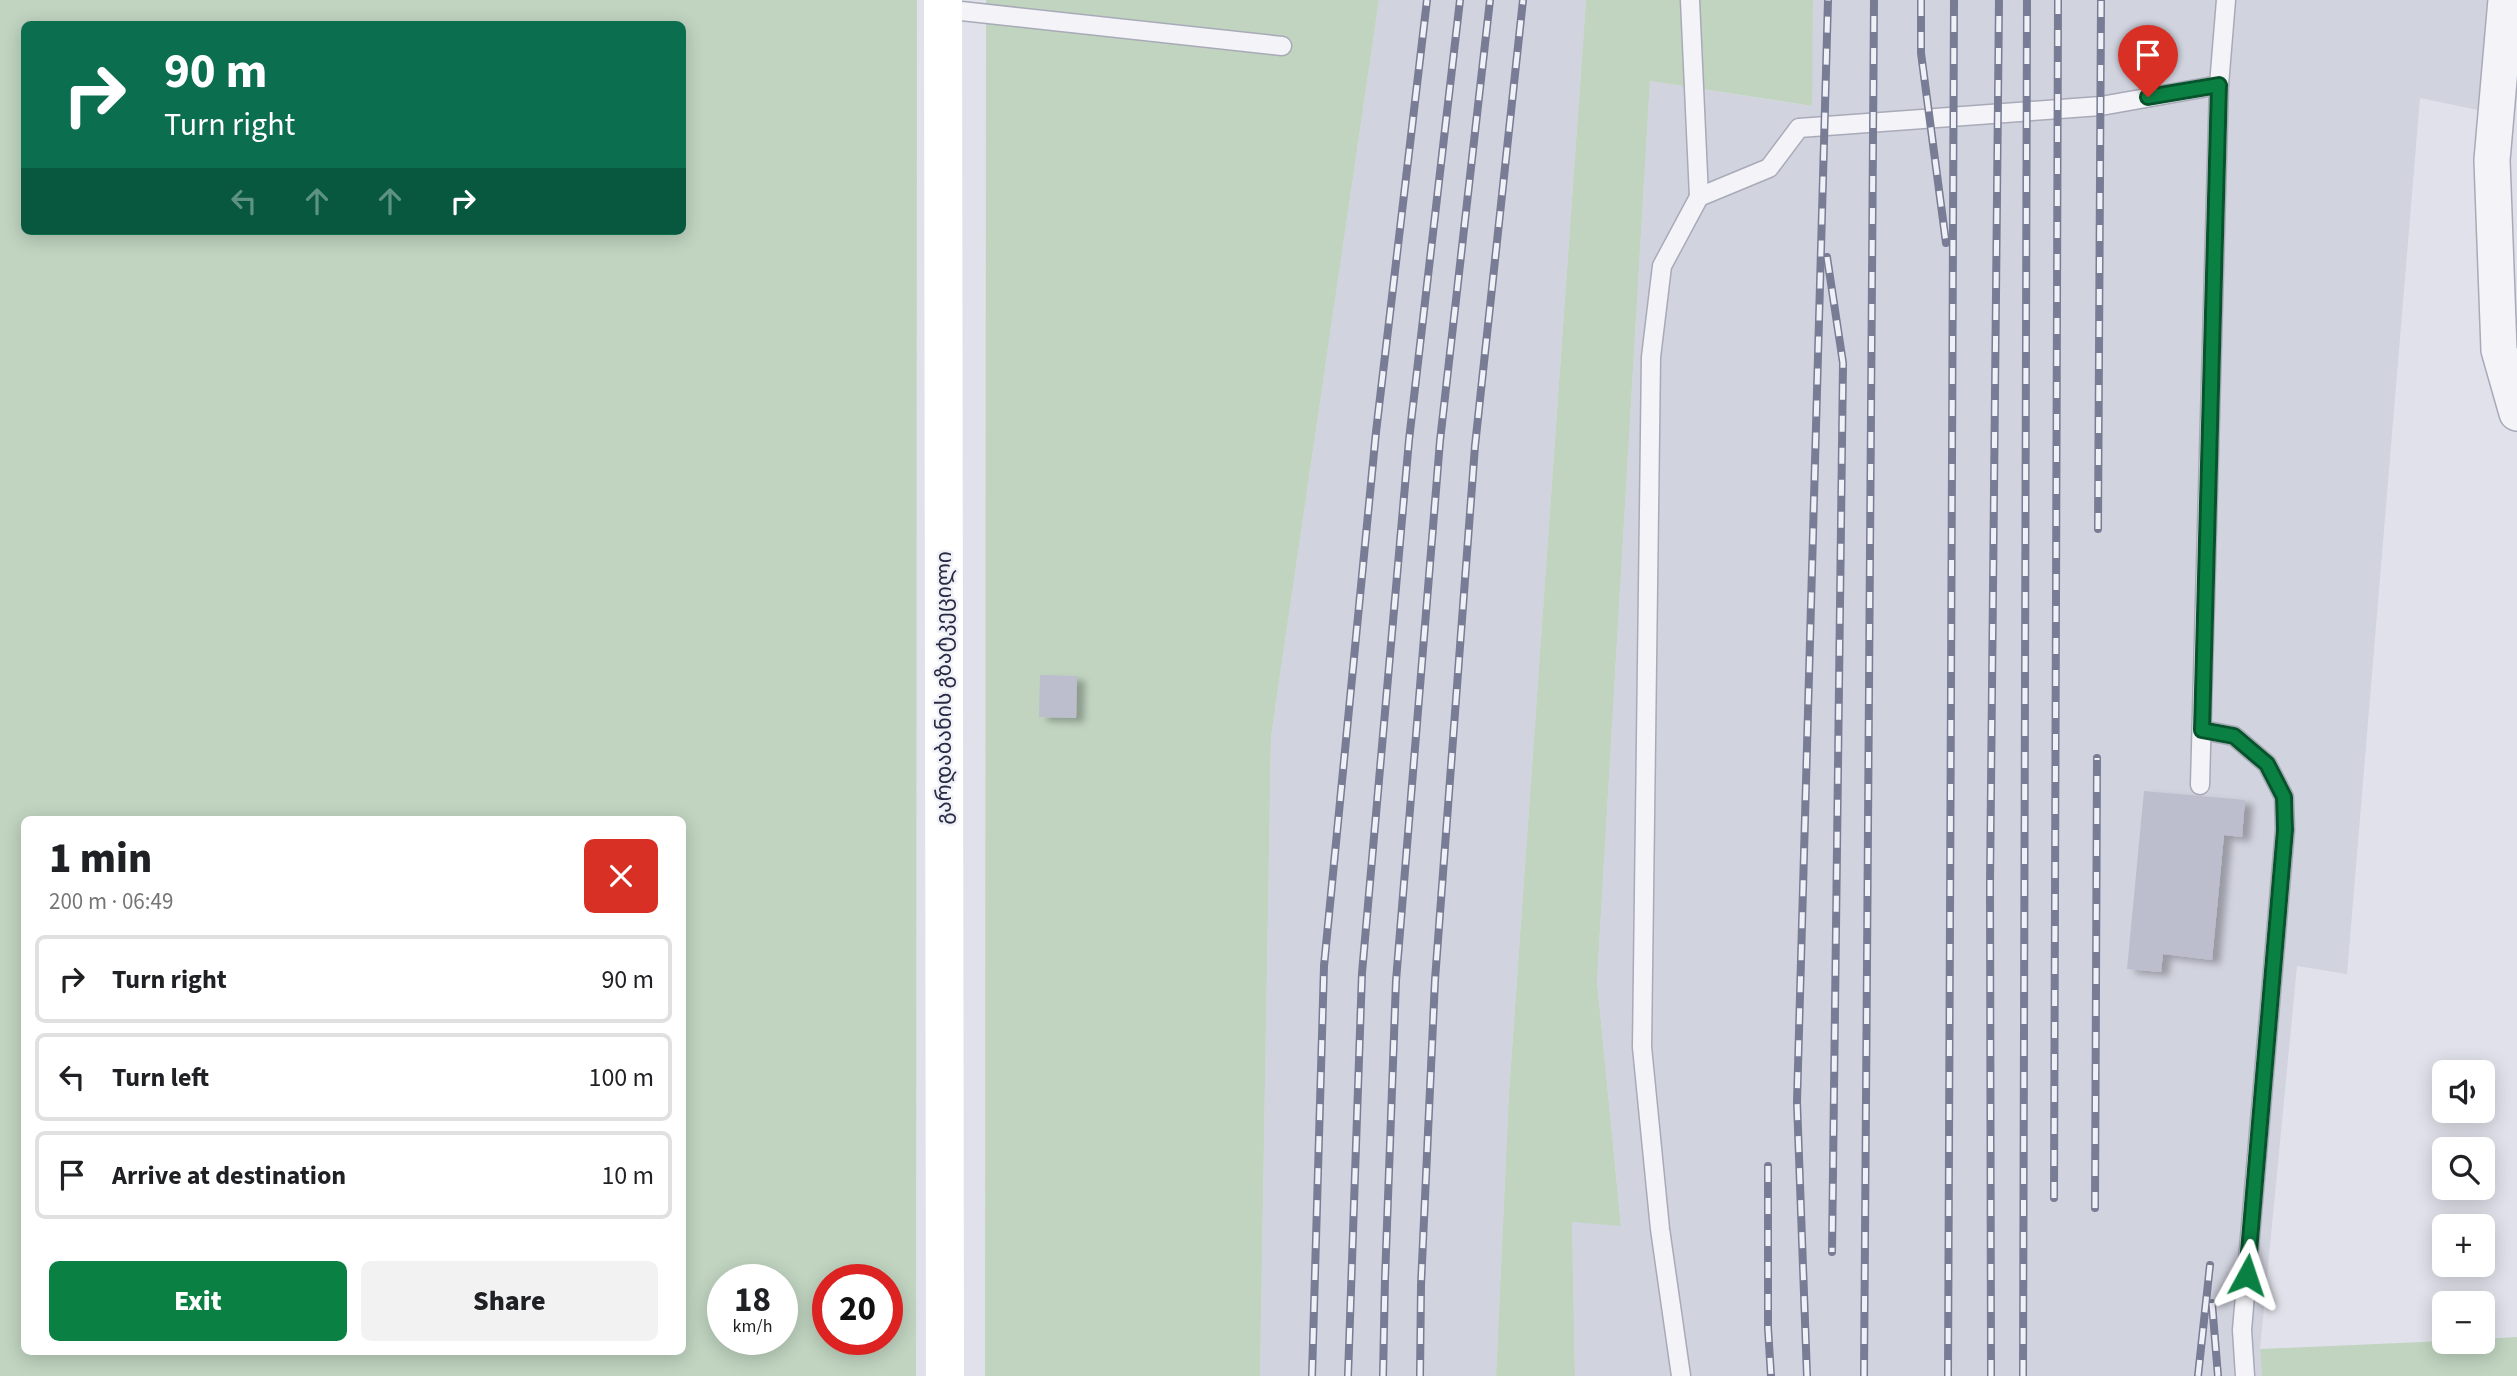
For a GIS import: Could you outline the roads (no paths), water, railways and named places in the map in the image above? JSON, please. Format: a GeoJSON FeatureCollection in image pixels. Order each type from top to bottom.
{"type":"FeatureCollection","features":[{"type":"Feature","properties":{"kind":"main road","name":"გარდაბანის გზატკეცილი"},"geometry":{"type":"LineString","coordinates":[[943,5],[945,1376]]}},
{"type":"Feature","properties":{"kind":"street"},"geometry":{"type":"LineString","coordinates":[[2506,0],[2492,160],[2499,350],[2517,413]]}},
{"type":"Feature","properties":{"kind":"lane"},"geometry":{"type":"LineString","coordinates":[[1681,1376],[1660,1229],[1642,1046],[1651,357],[1662,266],[1699,197],[1690,0]]}},
{"type":"Feature","properties":{"kind":"lane"},"geometry":{"type":"LineString","coordinates":[[2200,785],[2219,85],[2226,0]]}},
{"type":"Feature","properties":{"kind":"lane"},"geometry":{"type":"LineString","coordinates":[[943,5],[1282,46]]}},
{"type":"Feature","properties":{"kind":"lane"},"geometry":{"type":"LineString","coordinates":[[1699,197],[1769,168],[1799,128],[2101,106],[2219,85]]}},
{"type":"Feature","properties":{"kind":"lane"},"geometry":{"type":"LineString","coordinates":[[2202,730],[2234,736],[2267,764],[2284,797],[2285,830],[2242,1330],[2245,1376]]}},
{"type":"Feature","properties":{"kind":"railway"},"geometry":{"type":"LineString","coordinates":[[1312,1376],[1324,966],[1376,432],[1427,0]]}},
{"type":"Feature","properties":{"kind":"railway"},"geometry":{"type":"LineString","coordinates":[[1348,1376],[1362,973],[1409,440],[1460,0]]}},
{"type":"Feature","properties":{"kind":"railway"},"geometry":{"type":"LineString","coordinates":[[1383,1376],[1396,981],[1440,441],[1490,0]]}},
{"type":"Feature","properties":{"kind":"railway"},"geometry":{"type":"LineString","coordinates":[[1420,1376],[1421,1285],[1435,980],[1475,446],[1523,0]]}},
{"type":"Feature","properties":{"kind":"railway"},"geometry":{"type":"LineString","coordinates":[[1807,1376],[1797,1102],[1828,0]]}},
{"type":"Feature","properties":{"kind":"railway"},"geometry":{"type":"LineString","coordinates":[[1864,1376],[1874,0]]}},
{"type":"Feature","properties":{"kind":"railway"},"geometry":{"type":"LineString","coordinates":[[1921,0],[1921,53],[1946,243]]}},
{"type":"Feature","properties":{"kind":"railway"},"geometry":{"type":"LineString","coordinates":[[1948,1376],[1954,0]]}},
{"type":"Feature","properties":{"kind":"railway"},"geometry":{"type":"LineString","coordinates":[[1991,1376],[1990,884],[1999,0]]}},
{"type":"Feature","properties":{"kind":"railway"},"geometry":{"type":"LineString","coordinates":[[2023,1376],[2027,0]]}},
{"type":"Feature","properties":{"kind":"railway"},"geometry":{"type":"LineString","coordinates":[[2054,1198],[2058,0]]}},
{"type":"Feature","properties":{"kind":"railway"},"geometry":{"type":"LineString","coordinates":[[2098,529],[2101,0]]}},
{"type":"Feature","properties":{"kind":"railway"},"geometry":{"type":"LineString","coordinates":[[1827,257],[1843,363],[1832,1252]]}},
{"type":"Feature","properties":{"kind":"railway"},"geometry":{"type":"LineString","coordinates":[[2095,1208],[2097,758]]}},
{"type":"Feature","properties":{"kind":"railway"},"geometry":{"type":"LineString","coordinates":[[1768,1166],[1768,1328],[1771,1376]]}},
{"type":"Feature","properties":{"kind":"railway"},"geometry":{"type":"LineString","coordinates":[[2198,1376],[2210,1265]]}},
{"type":"Feature","properties":{"kind":"railway"},"geometry":{"type":"LineString","coordinates":[[2212,1303],[2218,1376]]}}]}
